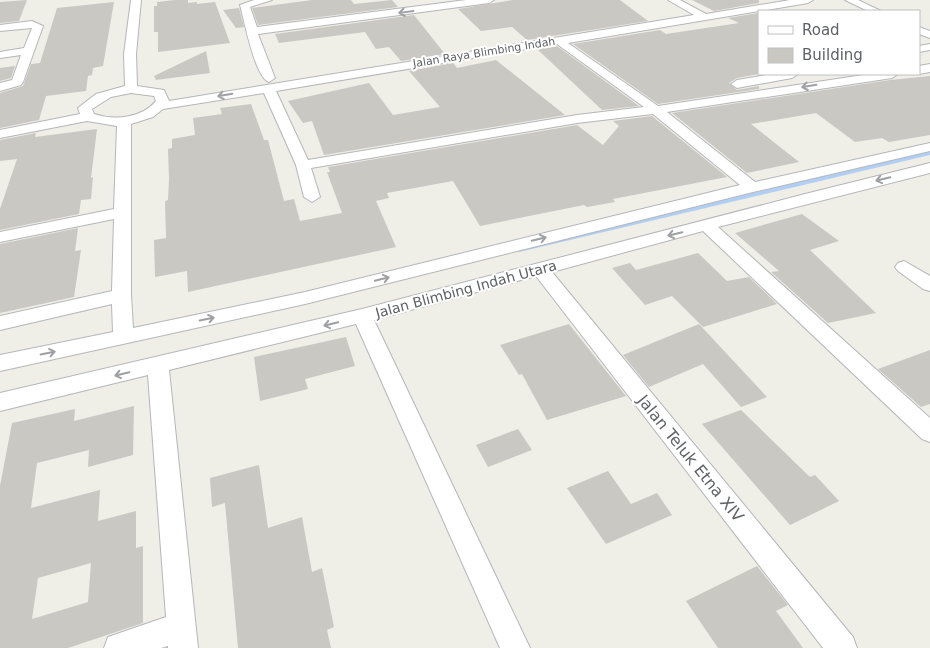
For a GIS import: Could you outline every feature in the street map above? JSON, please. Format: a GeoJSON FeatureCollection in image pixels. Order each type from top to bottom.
{"type":"FeatureCollection","features":[{"type":"Feature","properties":{"kind":"street"},"geometry":{"type":"LineString","coordinates":[[131,89],[130,54],[136,0]]}},
{"type":"Feature","properties":{"kind":"street"},"geometry":{"type":"LineString","coordinates":[[267,0],[245,5],[254,31],[258,52],[303,165],[312,197]]}},
{"type":"Feature","properties":{"kind":"street"},"geometry":{"type":"LineString","coordinates":[[423,0],[431,8]]}},
{"type":"Feature","properties":{"kind":"street"},"geometry":{"type":"LineString","coordinates":[[254,31],[489,0]]}},
{"type":"Feature","properties":{"kind":"street"},"geometry":{"type":"LineString","coordinates":[[673,0],[707,18]]}},
{"type":"Feature","properties":{"kind":"street","name":"Jalan Raya Blimbing Indah"},"geometry":{"type":"LineString","coordinates":[[185,90],[269,82],[768,0]]}},
{"type":"Feature","properties":{"kind":"street","name":"Jalan Raya Blimbing Indah"},"geometry":{"type":"LineString","coordinates":[[162,97],[559,41],[808,0]]}},
{"type":"Feature","properties":{"kind":"street"},"geometry":{"type":"LineString","coordinates":[[850,0],[874,10]]}},
{"type":"Feature","properties":{"kind":"street"},"geometry":{"type":"LineString","coordinates":[[0,28],[37,25],[17,82],[0,87]]}},
{"type":"Feature","properties":{"kind":"street"},"geometry":{"type":"LineString","coordinates":[[559,41],[656,110],[752,187]]}},
{"type":"Feature","properties":{"kind":"street"},"geometry":{"type":"LineString","coordinates":[[0,55],[28,51]]}},
{"type":"Feature","properties":{"kind":"street"},"geometry":{"type":"LineString","coordinates":[[619,113],[644,101],[787,75]]}},
{"type":"Feature","properties":{"kind":"street"},"geometry":{"type":"LineString","coordinates":[[303,165],[619,113],[656,110],[885,75]]}},
{"type":"Feature","properties":{"kind":"street"},"geometry":{"type":"LineString","coordinates":[[0,134],[88,116],[102,121],[124,121],[146,115],[162,97],[152,90],[131,89],[111,92],[94,100],[85,108],[88,116]]}},
{"type":"Feature","properties":{"kind":"street"},"geometry":{"type":"LineString","coordinates":[[123,338],[121,295],[124,121]]}},
{"type":"Feature","properties":{"kind":"street"},"geometry":{"type":"LineString","coordinates":[[0,363],[305,298],[752,187],[930,147]]}},
{"type":"Feature","properties":{"kind":"street"},"geometry":{"type":"LineString","coordinates":[[922,169],[930,181]]}},
{"type":"Feature","properties":{"kind":"street","name":"Jalan Blimbing Indah Utara"},"geometry":{"type":"LineString","coordinates":[[0,402],[362,316],[922,169]]}},
{"type":"Feature","properties":{"kind":"street"},"geometry":{"type":"LineString","coordinates":[[0,237],[123,212]]}},
{"type":"Feature","properties":{"kind":"street"},"geometry":{"type":"LineString","coordinates":[[707,226],[930,432]]}},
{"type":"Feature","properties":{"kind":"street"},"geometry":{"type":"LineString","coordinates":[[904,267],[930,285]]}},
{"type":"Feature","properties":{"kind":"street","name":"Jalan Teluk Etna XIV"},"geometry":{"type":"LineString","coordinates":[[540,269],[842,648]]}},
{"type":"Feature","properties":{"kind":"street"},"geometry":{"type":"LineString","coordinates":[[0,323],[121,295]]}},
{"type":"Feature","properties":{"kind":"street"},"geometry":{"type":"LineString","coordinates":[[362,316],[515,648]]}},
{"type":"Feature","properties":{"kind":"street"},"geometry":{"type":"LineString","coordinates":[[119,648],[182,637],[158,366]]}},
{"type":"Feature","properties":{"kind":"building"},"geometry":{"type":"Polygon","coordinates":[[[27,0],[19,21],[0,23],[0,2],[27,0]]]}},
{"type":"Feature","properties":{"kind":"building"},"geometry":{"type":"Polygon","coordinates":[[[188,0],[188,3],[197,2],[197,4],[215,2],[230,43],[158,52],[158,32],[154,32],[154,6],[157,6],[157,2],[188,0]]]}},
{"type":"Feature","properties":{"kind":"building"},"geometry":{"type":"Polygon","coordinates":[[[312,0],[351,0],[354,4],[392,0],[398,7],[258,25],[252,8],[312,0]]]}},
{"type":"Feature","properties":{"kind":"building"},"geometry":{"type":"Polygon","coordinates":[[[513,0],[620,0],[648,21],[527,40],[512,27],[481,31],[458,9],[513,0]]]}},
{"type":"Feature","properties":{"kind":"building"},"geometry":{"type":"Polygon","coordinates":[[[692,0],[759,0],[759,3],[714,11],[692,0]]]}},
{"type":"Feature","properties":{"kind":"building"},"geometry":{"type":"Polygon","coordinates":[[[114,2],[103,66],[93,68],[92,75],[88,76],[86,91],[46,96],[39,120],[0,128],[0,93],[23,86],[31,64],[40,63],[57,8],[114,2]]]}},
{"type":"Feature","properties":{"kind":"building"},"geometry":{"type":"Polygon","coordinates":[[[239,8],[244,27],[236,28],[223,10],[239,8]]]}},
{"type":"Feature","properties":{"kind":"building"},"geometry":{"type":"Polygon","coordinates":[[[758,13],[758,74],[737,78],[729,83],[737,90],[759,86],[759,89],[658,104],[573,44],[660,30],[666,34],[739,23],[728,18],[758,13]]]}},
{"type":"Feature","properties":{"kind":"building"},"geometry":{"type":"Polygon","coordinates":[[[414,15],[445,54],[401,61],[389,47],[376,49],[365,32],[279,43],[275,34],[414,15]]]}},
{"type":"Feature","properties":{"kind":"building"},"geometry":{"type":"Polygon","coordinates":[[[557,46],[639,106],[602,110],[537,49],[557,46]]]}},
{"type":"Feature","properties":{"kind":"building"},"geometry":{"type":"Polygon","coordinates":[[[206,51],[210,73],[156,80],[154,76],[206,51]]]}},
{"type":"Feature","properties":{"kind":"building"},"geometry":{"type":"Polygon","coordinates":[[[496,60],[565,115],[324,155],[312,121],[303,123],[288,101],[369,83],[393,115],[440,107],[409,71],[453,63],[457,68],[496,60]]]}},
{"type":"Feature","properties":{"kind":"building"},"geometry":{"type":"Polygon","coordinates":[[[15,66],[11,78],[0,81],[0,68],[15,66]]]}},
{"type":"Feature","properties":{"kind":"building"},"geometry":{"type":"Polygon","coordinates":[[[930,76],[930,135],[889,142],[882,138],[855,142],[816,113],[751,124],[799,162],[747,173],[672,113],[890,80],[930,76]]]}},
{"type":"Feature","properties":{"kind":"building"},"geometry":{"type":"Polygon","coordinates":[[[251,104],[264,140],[268,140],[284,201],[294,199],[300,221],[342,213],[327,172],[330,172],[328,167],[577,125],[603,145],[619,126],[613,121],[652,116],[727,177],[613,199],[615,202],[587,207],[584,205],[480,226],[453,181],[387,193],[389,198],[376,201],[396,247],[188,292],[187,271],[155,277],[154,240],[166,238],[165,201],[168,200],[168,149],[172,148],[172,139],[195,135],[193,118],[222,114],[220,108],[251,104]]]}},
{"type":"Feature","properties":{"kind":"building"},"geometry":{"type":"Polygon","coordinates":[[[97,129],[91,178],[93,177],[91,199],[81,200],[79,214],[0,230],[0,209],[17,159],[0,161],[0,140],[36,133],[35,137],[97,129]]]}},
{"type":"Feature","properties":{"kind":"building"},"geometry":{"type":"Polygon","coordinates":[[[802,214],[839,241],[810,250],[876,313],[828,323],[771,272],[779,271],[735,233],[802,214]]]}},
{"type":"Feature","properties":{"kind":"building"},"geometry":{"type":"Polygon","coordinates":[[[78,228],[75,251],[81,250],[74,297],[0,313],[0,244],[78,228]]]}},
{"type":"Feature","properties":{"kind":"building"},"geometry":{"type":"Polygon","coordinates":[[[698,253],[727,281],[749,277],[777,304],[703,327],[672,296],[645,305],[612,268],[630,263],[636,270],[698,253]]]}},
{"type":"Feature","properties":{"kind":"building"},"geometry":{"type":"Polygon","coordinates":[[[569,324],[626,396],[547,420],[522,374],[519,375],[500,345],[569,324]]]}},
{"type":"Feature","properties":{"kind":"building"},"geometry":{"type":"Polygon","coordinates":[[[699,324],[767,397],[741,407],[703,364],[649,387],[623,355],[699,324]]]}},
{"type":"Feature","properties":{"kind":"building"},"geometry":{"type":"Polygon","coordinates":[[[346,337],[355,366],[305,379],[308,389],[260,401],[254,357],[346,337]]]}},
{"type":"Feature","properties":{"kind":"building"},"geometry":{"type":"Polygon","coordinates":[[[930,350],[930,404],[921,407],[878,369],[930,350]]]}},
{"type":"Feature","properties":{"kind":"building"},"geometry":{"type":"Polygon","coordinates":[[[134,406],[133,455],[88,467],[89,450],[37,463],[31,508],[100,490],[98,521],[136,511],[136,548],[143,546],[143,623],[68,648],[0,648],[0,486],[12,423],[75,409],[74,421],[134,406]],[[91,563],[38,578],[32,619],[88,602],[91,563]]]}},
{"type":"Feature","properties":{"kind":"building"},"geometry":{"type":"Polygon","coordinates":[[[741,410],[810,477],[815,475],[839,501],[790,525],[702,424],[741,410]]]}},
{"type":"Feature","properties":{"kind":"building"},"geometry":{"type":"Polygon","coordinates":[[[518,429],[532,450],[488,467],[476,445],[518,429]]]}},
{"type":"Feature","properties":{"kind":"building"},"geometry":{"type":"Polygon","coordinates":[[[259,465],[268,528],[302,517],[312,572],[322,568],[334,627],[327,630],[331,648],[238,648],[225,503],[212,507],[210,478],[259,465]]]}},
{"type":"Feature","properties":{"kind":"building"},"geometry":{"type":"Polygon","coordinates":[[[608,471],[631,504],[657,493],[672,515],[606,544],[567,488],[608,471]]]}},
{"type":"Feature","properties":{"kind":"building"},"geometry":{"type":"Polygon","coordinates":[[[757,566],[788,605],[776,611],[803,648],[718,648],[686,601],[757,566]]]}},
{"type":"Feature","properties":{"kind":"waterway"},"geometry":{"type":"LineString","coordinates":[[519,250],[930,153]]}}]}
